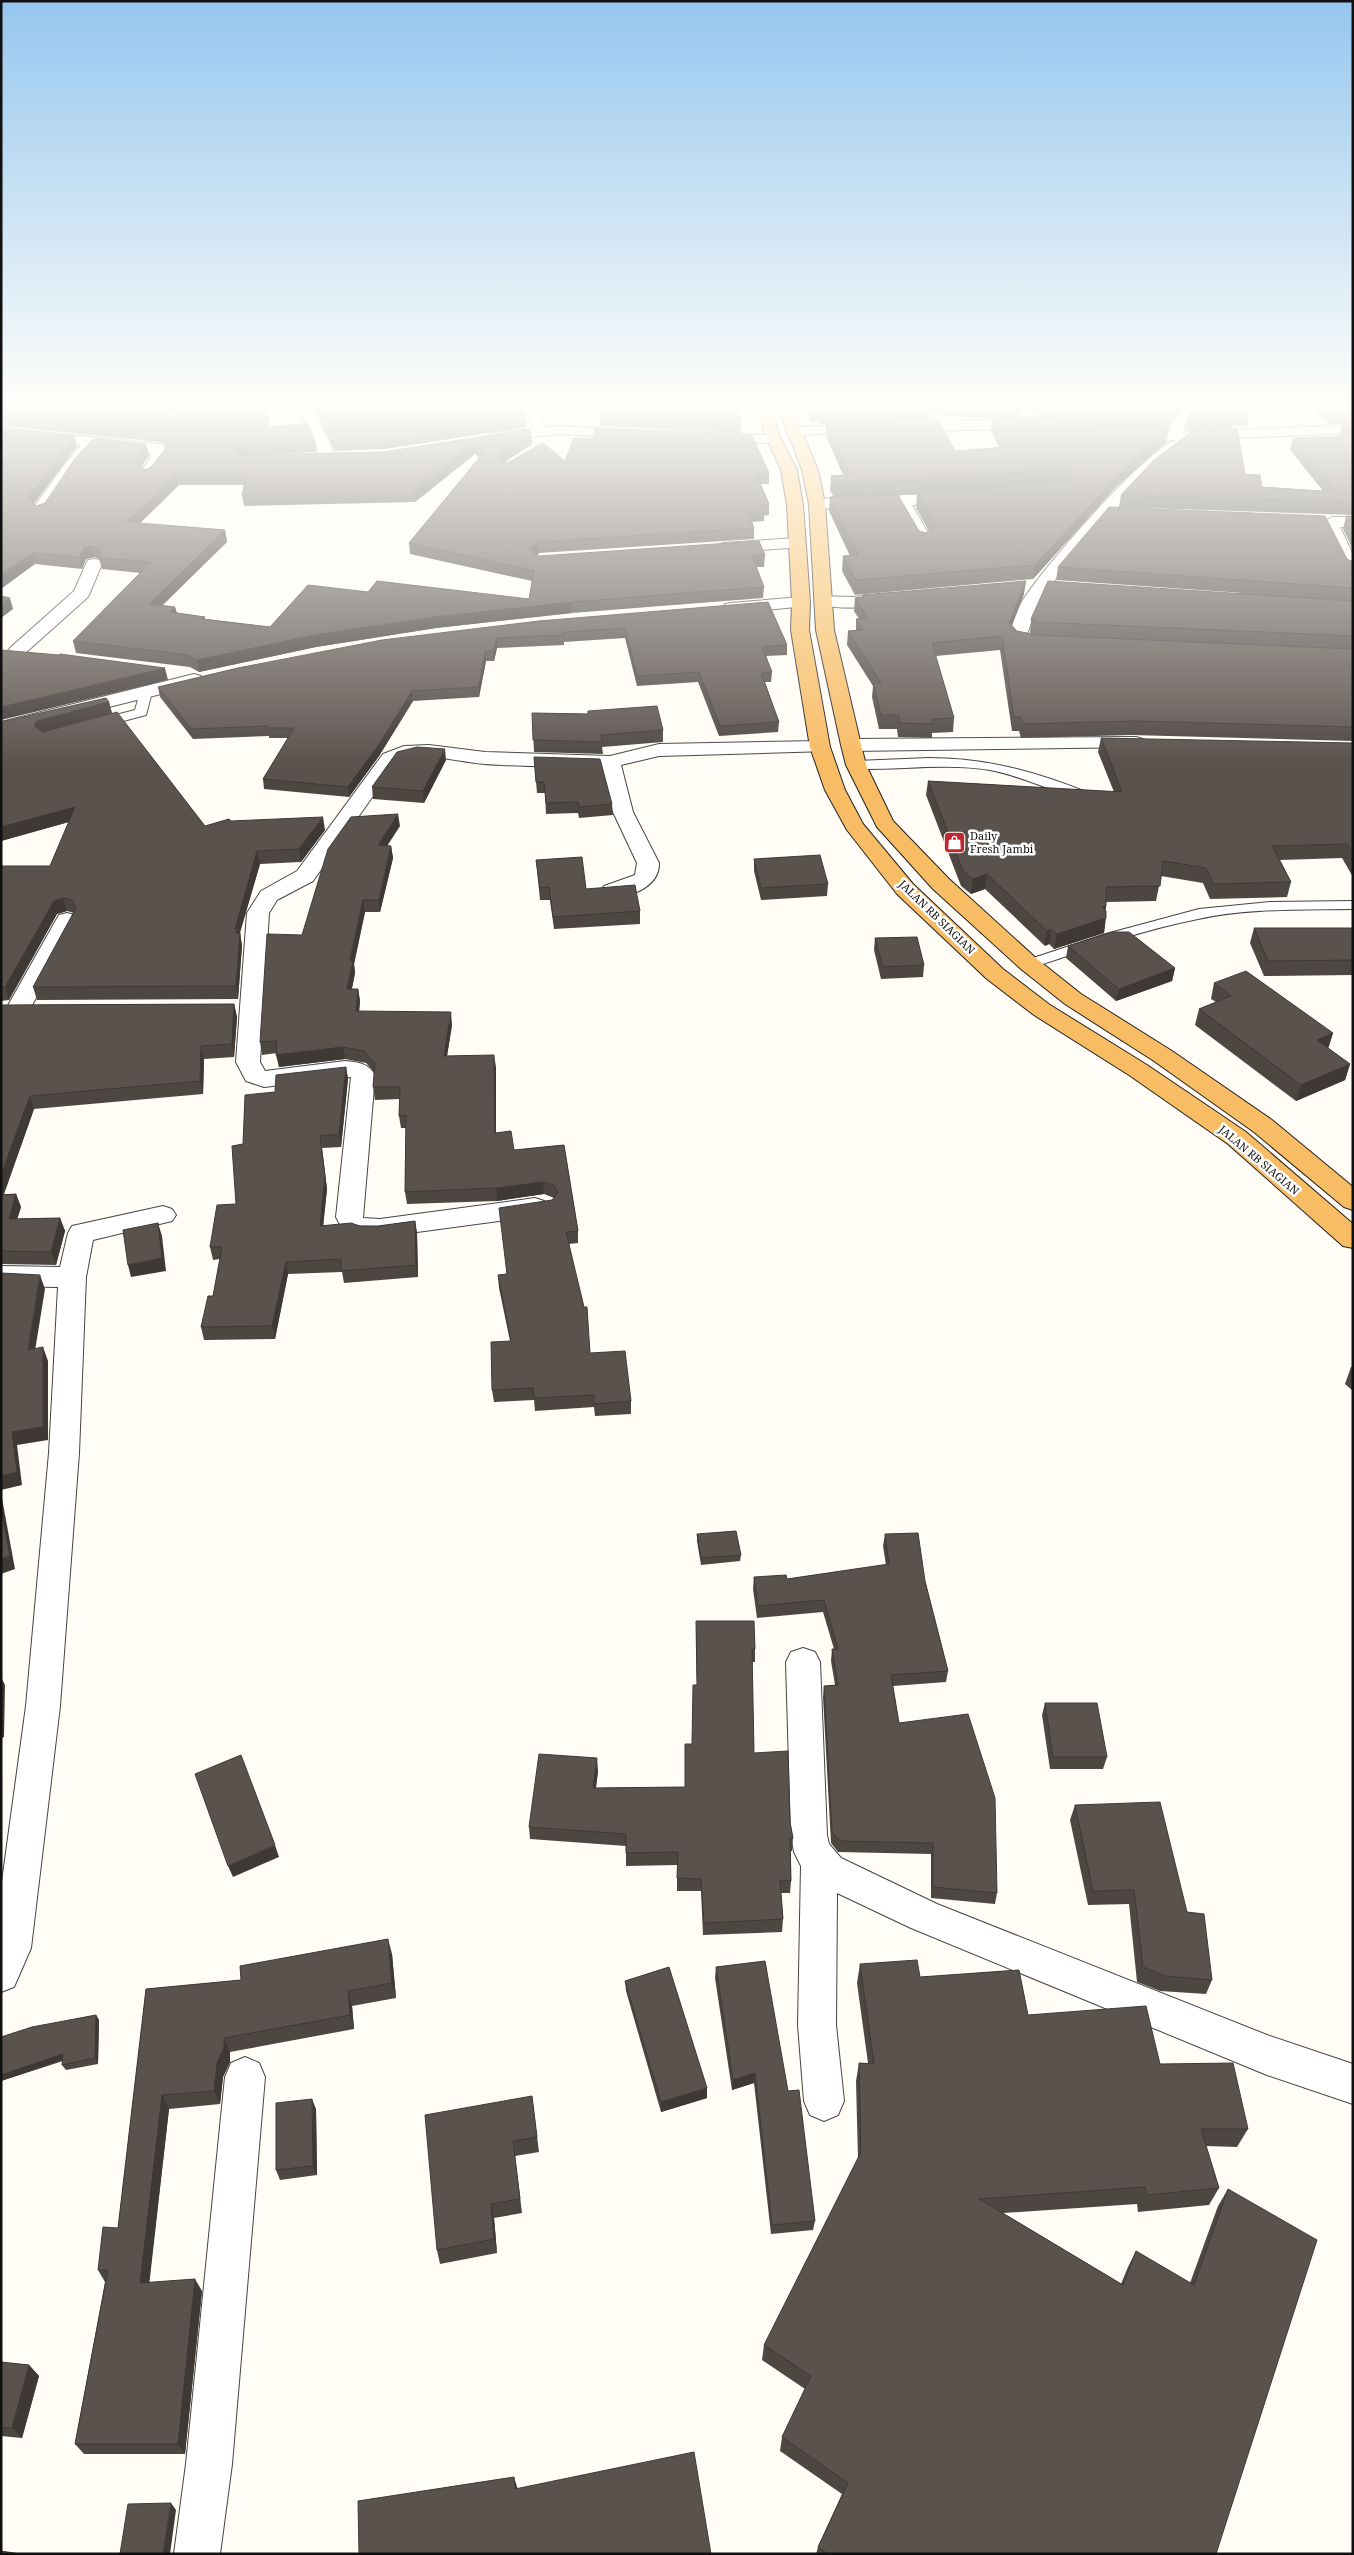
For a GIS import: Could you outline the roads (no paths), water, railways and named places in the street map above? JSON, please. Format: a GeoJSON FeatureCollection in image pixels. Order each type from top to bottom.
{"type":"FeatureCollection","features":[{"type":"Feature","properties":{"kind":"highway","name":"JALAN RB SIAGIAN"},"geometry":{"type":"LineString","coordinates":[[796,525],[801,602],[800,630],[820,747],[835,790],[854,826],[905,889],[995,974],[1042,1010],[1138,1070],[1236,1138],[1353,1239]]}},
{"type":"Feature","properties":{"kind":"highway","name":"JALAN RB SIAGIAN"},"geometry":{"type":"LineString","coordinates":[[818,525],[825,630],[854,755],[884,823],[941,884],[1029,964],[1073,999],[1163,1056],[1263,1126],[1353,1201]]}},
{"type":"Feature","properties":{"kind":"highway"},"geometry":{"type":"LineString","coordinates":[[1236,1138],[1263,1126]]}},
{"type":"Feature","properties":{"kind":"street"},"geometry":{"type":"LineString","coordinates":[[916,525],[925,541]]}},
{"type":"Feature","properties":{"kind":"street"},"geometry":{"type":"LineString","coordinates":[[1064,643],[1035,642],[1022,639],[1018,635],[1020,626],[1039,586],[1091,525]]}},
{"type":"Feature","properties":{"kind":"street"},"geometry":{"type":"LineString","coordinates":[[1327,525],[1348,554],[1353,571]]}},
{"type":"Feature","properties":{"kind":"street"},"geometry":{"type":"LineString","coordinates":[[707,549],[796,543]]}},
{"type":"Feature","properties":{"kind":"street"},"geometry":{"type":"LineString","coordinates":[[9,651],[82,593],[94,564]]}},
{"type":"Feature","properties":{"kind":"street"},"geometry":{"type":"LineString","coordinates":[[1019,588],[1039,586],[1059,588]]}},
{"type":"Feature","properties":{"kind":"street"},"geometry":{"type":"LineString","coordinates":[[823,600],[854,602],[912,597]]}},
{"type":"Feature","properties":{"kind":"street"},"geometry":{"type":"LineString","coordinates":[[714,610],[801,602]]}},
{"type":"Feature","properties":{"kind":"street"},"geometry":{"type":"LineString","coordinates":[[9,651],[35,655]]}},
{"type":"Feature","properties":{"kind":"street"},"geometry":{"type":"LineString","coordinates":[[1,728],[211,676],[159,671]]}},
{"type":"Feature","properties":{"kind":"street"},"geometry":{"type":"LineString","coordinates":[[854,755],[1150,744]]}},
{"type":"Feature","properties":{"kind":"street"},"geometry":{"type":"LineString","coordinates":[[544,1205],[380,1228],[362,1228],[352,1224],[349,1217],[363,1076],[357,1070],[345,1069],[264,1079],[255,1076],[248,1062],[242,1008],[258,913],[269,896],[305,876],[390,758],[404,752],[429,751],[486,758],[610,762],[659,750],[820,747]]}},
{"type":"Feature","properties":{"kind":"street"},"geometry":{"type":"LineString","coordinates":[[610,762],[623,812],[648,863],[649,869],[646,878],[634,886],[612,891]]}},
{"type":"Feature","properties":{"kind":"street"},"geometry":{"type":"LineString","coordinates":[[10,1009],[67,920]]}},
{"type":"Feature","properties":{"kind":"street"},"geometry":{"type":"LineString","coordinates":[[10,1009],[47,1009]]}},
{"type":"Feature","properties":{"kind":"street"},"geometry":{"type":"LineString","coordinates":[[1,1974],[12,1948],[43,1706],[64,1453],[72,1276],[81,1233],[163,1215]]}},
{"type":"Feature","properties":{"kind":"street"},"geometry":{"type":"LineString","coordinates":[[1,1276],[72,1276]]}},
{"type":"Feature","properties":{"kind":"street"},"geometry":{"type":"LineString","coordinates":[[803,1662],[809,1835],[812,1852],[828,1870],[924,1916],[1041,1965],[1267,2055],[1353,2084]]}},
{"type":"Feature","properties":{"kind":"street"},"geometry":{"type":"LineString","coordinates":[[819,1862],[817,2025],[824,2101]]}},
{"type":"Feature","properties":{"kind":"street"},"geometry":{"type":"LineString","coordinates":[[197,2554],[209,2464],[245,2077]]}},
{"type":"Feature","properties":{"kind":"lane"},"geometry":{"type":"LineString","coordinates":[[83,728],[141,712],[146,692]]}},
{"type":"Feature","properties":{"kind":"lane"},"geometry":{"type":"LineString","coordinates":[[854,755],[894,765],[928,762],[1002,767],[1036,776],[1081,795]]}},
{"type":"Feature","properties":{"kind":"lane"},"geometry":{"type":"LineString","coordinates":[[1029,964],[1111,937],[1199,914],[1270,906],[1350,905]]}},
{"type":"Feature","properties":{"kind":"place","name":"Daily Fresh Jambi"},"geometry":{"type":"Point","coordinates":[954,842]}}]}
